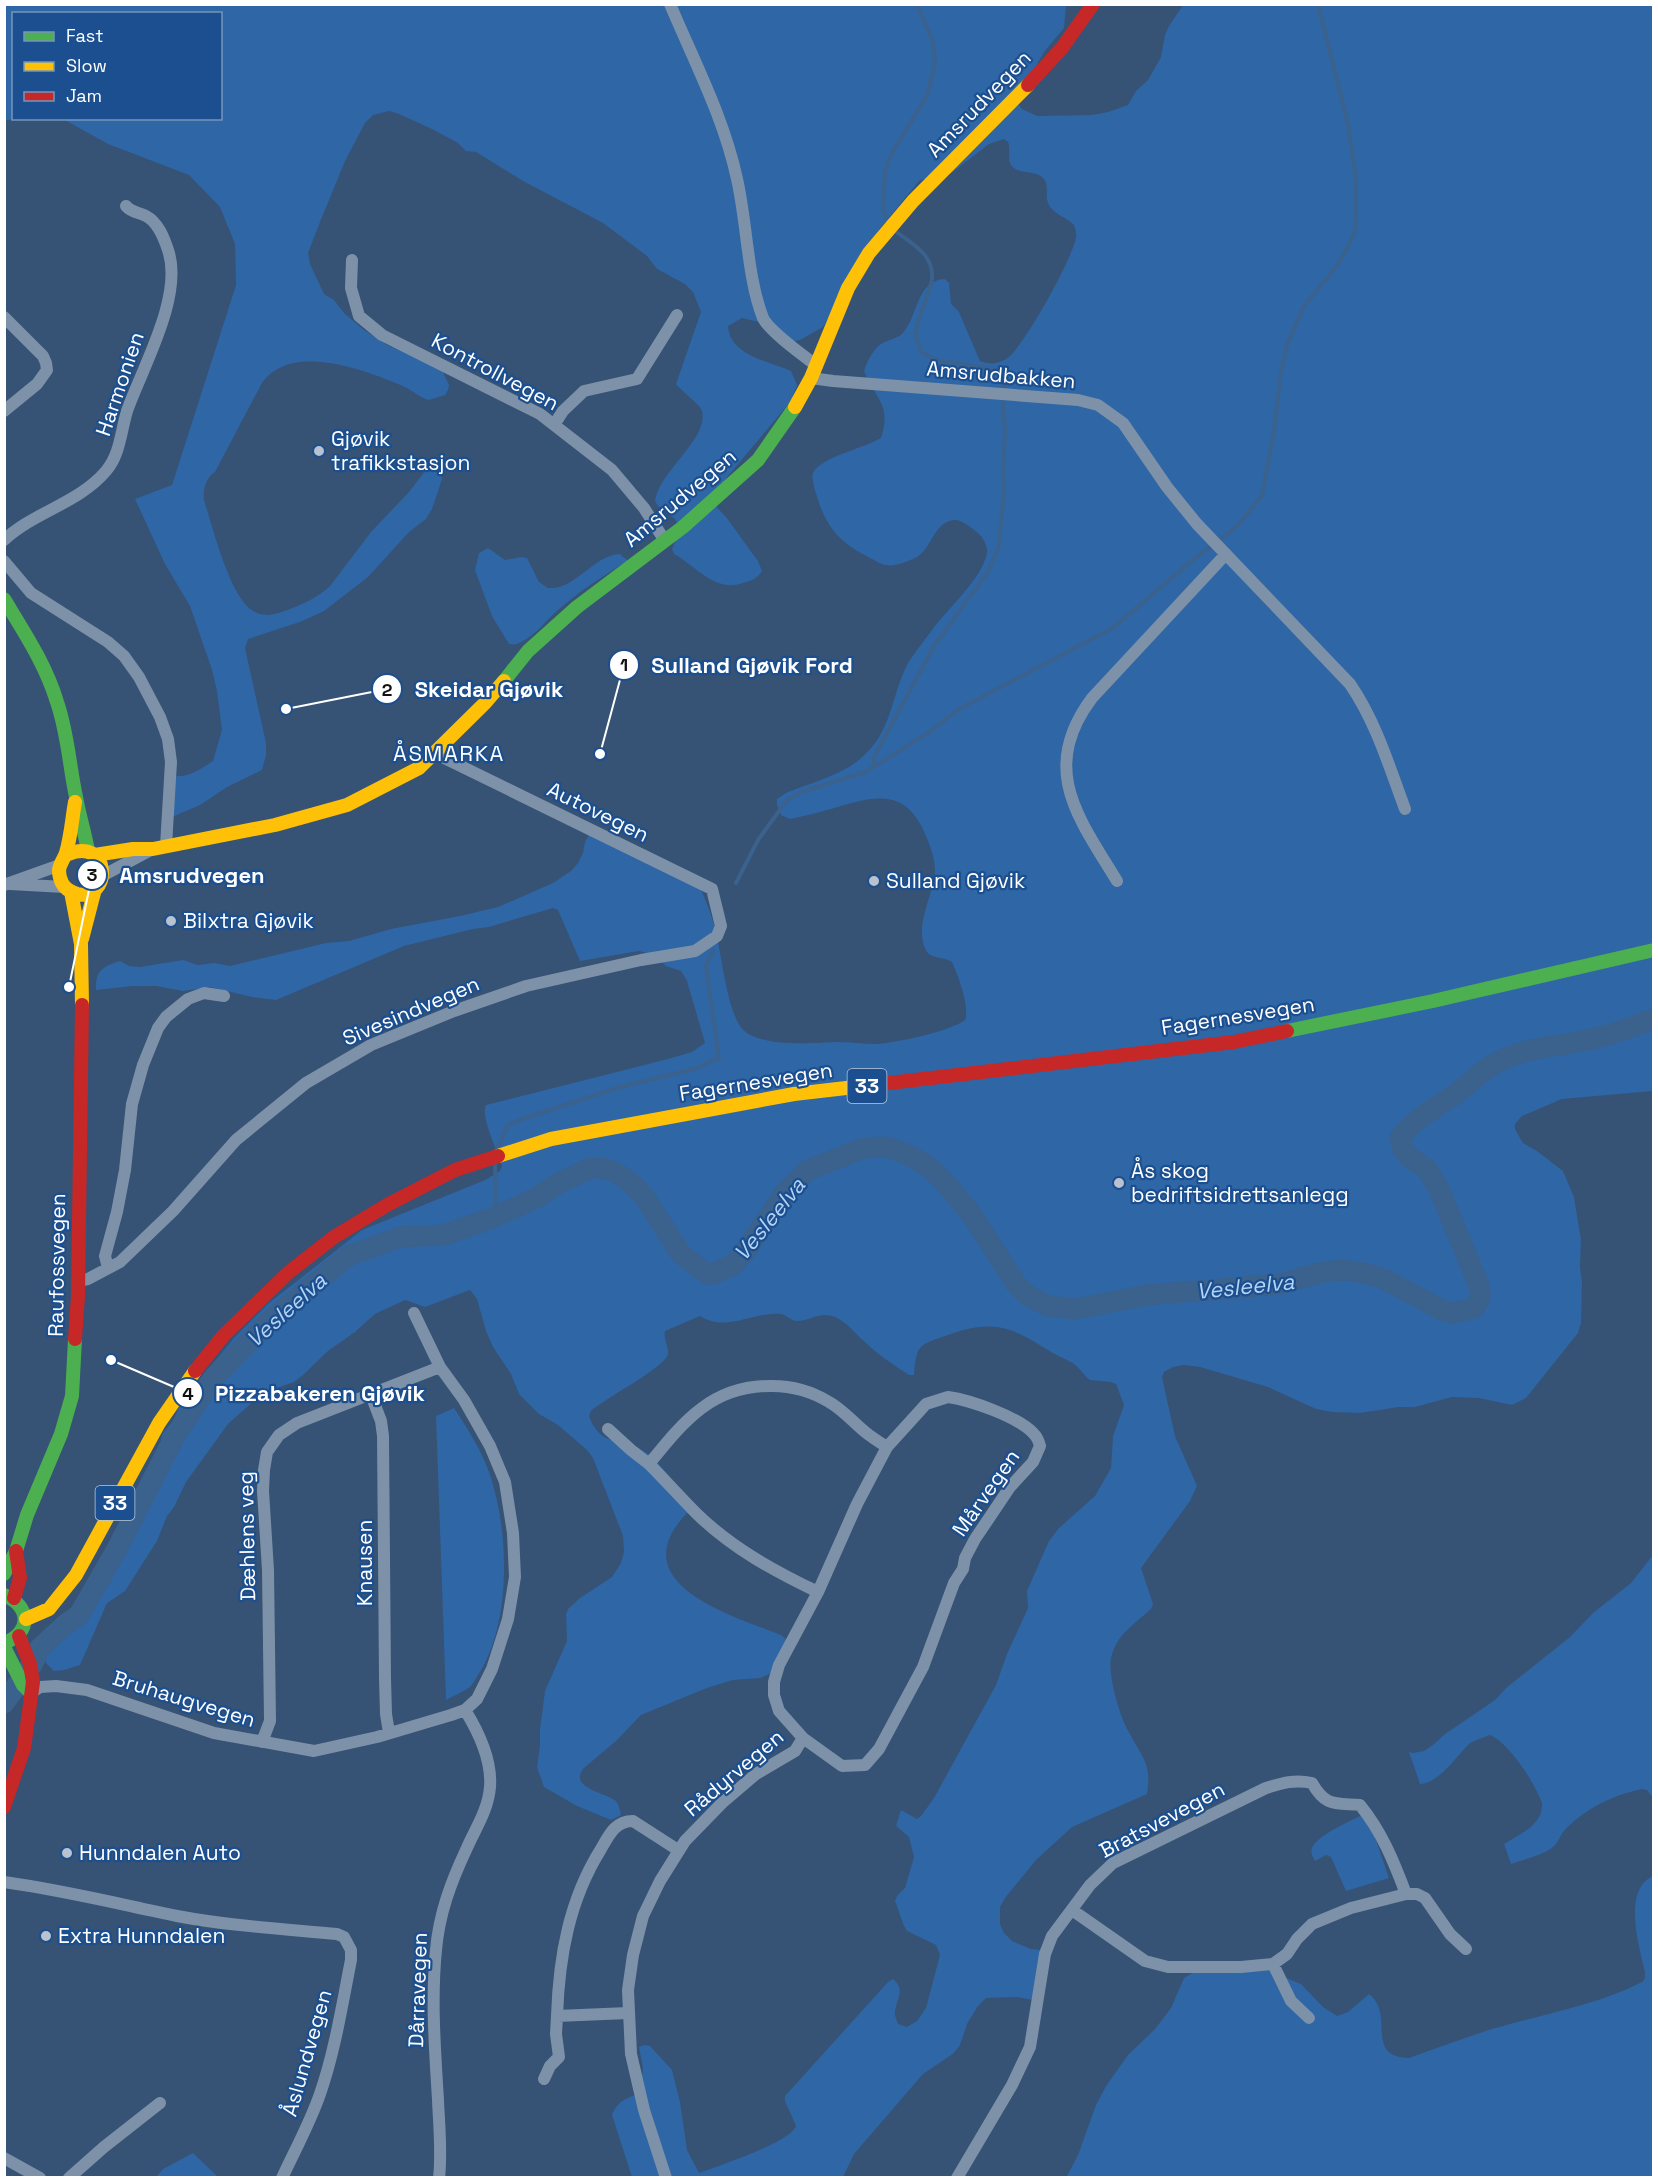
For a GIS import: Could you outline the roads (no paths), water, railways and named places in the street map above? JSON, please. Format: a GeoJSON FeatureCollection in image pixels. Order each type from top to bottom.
{"type":"FeatureCollection","features":[{"type":"Feature","properties":{"kind":"main road","name":"Amsrudvegen"},"geometry":{"type":"LineString","coordinates":[[92,853],[159,847],[276,825],[347,804],[419,768],[485,703],[528,651],[578,607],[666,541],[758,460],[797,404],[814,372],[848,288],[879,240],[913,201],[1009,106],[1062,48],[1093,4]]}},
{"type":"Feature","properties":{"kind":"main road","name":"Raufossvegen"},"geometry":{"type":"LineString","coordinates":[[6,602],[37,654],[57,700],[69,745],[76,798],[92,853],[102,864],[102,876],[95,889],[81,944]]}},
{"type":"Feature","properties":{"kind":"main road","name":"Raufossvegen"},"geometry":{"type":"LineString","coordinates":[[4,1574],[16,1551],[27,1515],[61,1434],[72,1396],[77,1340],[82,978],[81,944],[68,889],[59,877],[76,798]]}},
{"type":"Feature","properties":{"kind":"main road"},"geometry":{"type":"LineString","coordinates":[[63,860],[76,850],[92,853]]}},
{"type":"Feature","properties":{"kind":"main road"},"geometry":{"type":"LineString","coordinates":[[68,889],[83,894],[95,889]]}},
{"type":"Feature","properties":{"kind":"main road","name":"Fagernesvegen"},"geometry":{"type":"LineString","coordinates":[[26,1619],[43,1613],[55,1604],[59,1595],[76,1575],[159,1424],[190,1378],[224,1335],[289,1272],[334,1237],[387,1205],[455,1170],[551,1138],[794,1095],[1234,1042],[1653,950]]}},
{"type":"Feature","properties":{"kind":"main road"},"geometry":{"type":"LineString","coordinates":[[13,1599],[20,1578],[16,1551]]}},
{"type":"Feature","properties":{"kind":"main road"},"geometry":{"type":"LineString","coordinates":[[13,1599],[35,1604],[59,1595]]}},
{"type":"Feature","properties":{"kind":"main road"},"geometry":{"type":"LineString","coordinates":[[13,1599],[26,1619],[19,1636],[4,1645],[23,1685],[31,1693]]}},
{"type":"Feature","properties":{"kind":"main road"},"geometry":{"type":"LineString","coordinates":[[4,1807],[24,1748],[33,1682],[30,1664],[19,1636]]}},
{"type":"Feature","properties":{"kind":"street"},"geometry":{"type":"LineString","coordinates":[[670,4],[722,125],[737,178],[754,285],[764,320],[814,372]]}},
{"type":"Feature","properties":{"kind":"street","name":"Harmonien"},"geometry":{"type":"LineString","coordinates":[[4,540],[92,484],[107,471],[116,455],[128,410],[157,339],[171,278],[169,251],[159,229],[146,216],[126,206]]}},
{"type":"Feature","properties":{"kind":"street","name":"Kontrollvegen"},"geometry":{"type":"LineString","coordinates":[[352,260],[351,288],[359,316],[382,336],[540,414],[612,470],[644,508],[666,541]]}},
{"type":"Feature","properties":{"kind":"street"},"geometry":{"type":"LineString","coordinates":[[554,425],[563,411],[584,391],[637,379],[677,315]]}},
{"type":"Feature","properties":{"kind":"street"},"geometry":{"type":"LineString","coordinates":[[4,317],[43,356],[46,363],[45,375],[4,411]]}},
{"type":"Feature","properties":{"kind":"street","name":"Amsrudbakken"},"geometry":{"type":"LineString","coordinates":[[814,372],[833,381],[1078,400],[1098,405],[1123,423],[1167,487],[1197,524],[1350,684],[1361,700],[1374,727],[1405,809]]}},
{"type":"Feature","properties":{"kind":"street"},"geometry":{"type":"LineString","coordinates":[[1117,881],[1080,819],[1071,798],[1066,768],[1070,738],[1092,698],[1226,554]]}},
{"type":"Feature","properties":{"kind":"street"},"geometry":{"type":"LineString","coordinates":[[4,561],[31,594],[108,642],[124,656],[139,677],[160,717],[168,739],[171,762],[159,847]]}},
{"type":"Feature","properties":{"kind":"street","name":"Autovegen"},"geometry":{"type":"LineString","coordinates":[[435,753],[712,890],[721,926]]}},
{"type":"Feature","properties":{"kind":"street","name":"Amsrudvegen"},"geometry":{"type":"LineString","coordinates":[[102,876],[159,847]]}},
{"type":"Feature","properties":{"kind":"street"},"geometry":{"type":"LineString","coordinates":[[7,884],[63,860]]}},
{"type":"Feature","properties":{"kind":"street"},"geometry":{"type":"LineString","coordinates":[[7,884],[68,889]]}},
{"type":"Feature","properties":{"kind":"street","name":"Sivesindvegen"},"geometry":{"type":"LineString","coordinates":[[78,1281],[88,1279],[120,1262],[173,1211],[236,1140],[306,1083],[371,1045],[454,1011],[526,986],[641,960],[695,951],[717,936],[721,926]]}},
{"type":"Feature","properties":{"kind":"street"},"geometry":{"type":"LineString","coordinates":[[108,1268],[105,1256],[117,1212],[132,1104],[143,1065],[158,1028],[166,1017],[188,999],[204,993],[224,996]]}},
{"type":"Feature","properties":{"kind":"street"},"geometry":{"type":"LineString","coordinates":[[414,1313],[440,1367],[464,1400],[490,1446],[505,1482],[513,1533],[515,1577],[508,1619],[492,1669],[477,1699],[465,1710]]}},
{"type":"Feature","properties":{"kind":"street","name":"Dæhlens veg"},"geometry":{"type":"LineString","coordinates":[[262,1742],[270,1721],[268,1570],[263,1491],[267,1452],[279,1435],[297,1423],[440,1367]]}},
{"type":"Feature","properties":{"kind":"street"},"geometry":{"type":"LineString","coordinates":[[649,1464],[689,1418],[715,1398],[732,1391],[758,1386],[780,1386],[807,1391],[831,1403],[867,1434],[887,1447]]}},
{"type":"Feature","properties":{"kind":"street","name":"Knausen"},"geometry":{"type":"LineString","coordinates":[[371,1395],[381,1421],[383,1436],[385,1678],[389,1733]]}},
{"type":"Feature","properties":{"kind":"street","name":"Mårvegen"},"geometry":{"type":"LineString","coordinates":[[948,1397],[966,1400],[1020,1423],[1036,1435],[1040,1446],[1033,1462],[1010,1487],[975,1539],[965,1558],[963,1569],[954,1583],[923,1667],[879,1749],[865,1765],[842,1766],[803,1738],[779,1711],[774,1695],[774,1682],[779,1665],[818,1592],[857,1504],[887,1447],[926,1404],[948,1397]]}},
{"type":"Feature","properties":{"kind":"street"},"geometry":{"type":"LineString","coordinates":[[608,1429],[649,1464],[697,1514],[733,1544],[775,1572],[818,1592]]}},
{"type":"Feature","properties":{"kind":"street","name":"Bruhaugvegen"},"geometry":{"type":"LineString","coordinates":[[31,1693],[40,1687],[56,1686],[87,1690],[214,1733],[314,1751],[389,1733],[465,1710]]}},
{"type":"Feature","properties":{"kind":"street","name":"Dårravegen"},"geometry":{"type":"LineString","coordinates":[[439,2178],[434,2005],[436,1949],[442,1908],[466,1848],[483,1819],[490,1786],[486,1756],[475,1726],[465,1710]]}},
{"type":"Feature","properties":{"kind":"street","name":"Rådyrvegen"},"geometry":{"type":"LineString","coordinates":[[666,2178],[636,2081],[631,2054],[628,1990],[633,1955],[643,1916],[660,1881],[685,1841],[722,1803],[756,1774],[795,1751],[803,1738]]}},
{"type":"Feature","properties":{"kind":"street","name":"Bratsvevegen"},"geometry":{"type":"LineString","coordinates":[[957,2178],[1012,2085],[1030,2047],[1045,1954],[1052,1936],[1090,1885],[1113,1863],[1266,1788],[1286,1781],[1300,1780],[1312,1783],[1321,1798],[1330,1803],[1360,1805],[1375,1823],[1394,1860],[1406,1894]]}},
{"type":"Feature","properties":{"kind":"street"},"geometry":{"type":"LineString","coordinates":[[544,2079],[550,2066],[559,2057],[556,2034],[558,1978],[564,1942],[573,1905],[593,1861],[614,1827],[625,1821],[633,1821],[678,1850]]}},
{"type":"Feature","properties":{"kind":"street","name":"Åslundvegen"},"geometry":{"type":"LineString","coordinates":[[4,1882],[49,1888],[177,1916],[222,1923],[337,1934],[344,1937],[351,1950],[351,1960],[335,2038],[320,2093],[282,2178]]}},
{"type":"Feature","properties":{"kind":"street"},"geometry":{"type":"LineString","coordinates":[[1072,1910],[1145,1961],[1168,1967],[1241,1967],[1273,1964],[1287,1954],[1297,1939],[1312,1924],[1351,1908],[1406,1894],[1417,1894],[1425,1898],[1450,1934],[1466,1949]]}},
{"type":"Feature","properties":{"kind":"street"},"geometry":{"type":"LineString","coordinates":[[1273,1964],[1291,2001],[1309,2018]]}},
{"type":"Feature","properties":{"kind":"street"},"geometry":{"type":"LineString","coordinates":[[557,2016],[628,2013]]}},
{"type":"Feature","properties":{"kind":"street"},"geometry":{"type":"LineString","coordinates":[[69,2178],[104,2146],[160,2103]]}},
{"type":"Feature","properties":{"kind":"street"},"geometry":{"type":"LineString","coordinates":[[4,2158],[40,2178]]}},
{"type":"Feature","properties":{"kind":"waterway"},"geometry":{"type":"LineString","coordinates":[[888,223],[883,208],[885,171],[893,151],[927,96],[935,64],[933,42],[917,4]]}},
{"type":"Feature","properties":{"kind":"waterway"},"geometry":{"type":"LineString","coordinates":[[736,883],[758,840],[787,800],[802,792],[865,772],[925,735],[959,709],[1113,628],[1195,558],[1238,525],[1262,496],[1287,345],[1304,306],[1336,267],[1347,249],[1356,223],[1356,179],[1348,124],[1318,4]]}},
{"type":"Feature","properties":{"kind":"waterway"},"geometry":{"type":"LineString","coordinates":[[874,766],[874,757],[934,646],[989,570],[999,546],[1004,491],[1003,408],[1006,381],[1002,371],[936,360],[922,353],[916,335],[920,314],[931,284],[930,264],[921,251],[895,231]]}},
{"type":"Feature","properties":{"kind":"waterway"},"geometry":{"type":"LineString","coordinates":[[497,1150],[507,1126],[522,1119],[624,1086],[694,1069],[719,1058],[706,966],[713,951]]}},
{"type":"Feature","properties":{"kind":"waterway","name":"Vesleelva"},"geometry":{"type":"LineString","coordinates":[[4,1703],[33,1663],[40,1648],[79,1615],[117,1549],[175,1436],[214,1377],[268,1322],[348,1256],[400,1237],[444,1235],[492,1218],[538,1197],[557,1184],[591,1168],[599,1168],[620,1175],[632,1184],[643,1195],[681,1254],[707,1274],[712,1274],[733,1265],[744,1253],[785,1193],[808,1170],[864,1148],[887,1147],[928,1166],[944,1181],[972,1215],[1016,1284],[1028,1296],[1048,1306],[1076,1309],[1147,1295],[1280,1284],[1323,1272],[1346,1270],[1384,1279],[1442,1310],[1453,1313],[1474,1308],[1480,1299],[1480,1288],[1438,1187],[1427,1169],[1409,1157],[1403,1149],[1400,1138],[1418,1120],[1498,1062],[1534,1049],[1584,1041],[1654,1019]]}},
{"type":"Feature","properties":{"kind":"waterway"},"geometry":{"type":"LineString","coordinates":[[495,1163],[496,1216]]}},
{"type":"Feature","properties":{"kind":"place","name":"Gjøvik trafikkstasjon"},"geometry":{"type":"Point","coordinates":[319,451]}},
{"type":"Feature","properties":{"kind":"place","name":"Skeidar Gjøvik"},"geometry":{"type":"Point","coordinates":[286,709]}},
{"type":"Feature","properties":{"kind":"place","name":"Sulland Gjøvik Ford"},"geometry":{"type":"Point","coordinates":[600,754]}},
{"type":"Feature","properties":{"kind":"place","name":"Sulland Gjøvik"},"geometry":{"type":"Point","coordinates":[874,881]}},
{"type":"Feature","properties":{"kind":"place","name":"Bilxtra Gjøvik"},"geometry":{"type":"Point","coordinates":[171,921]}},
{"type":"Feature","properties":{"kind":"place","name":"Amsrudvegen"},"geometry":{"type":"Point","coordinates":[69,987]}},
{"type":"Feature","properties":{"kind":"place","name":"Ås skog bedriftsidrettsanlegg"},"geometry":{"type":"Point","coordinates":[1119,1183]}},
{"type":"Feature","properties":{"kind":"place","name":"Pizzabakeren Gjøvik"},"geometry":{"type":"Point","coordinates":[111,1360]}},
{"type":"Feature","properties":{"kind":"place","name":"Hunndalen Auto"},"geometry":{"type":"Point","coordinates":[67,1853]}},
{"type":"Feature","properties":{"kind":"place","name":"Extra Hunndalen"},"geometry":{"type":"Point","coordinates":[46,1936]}},
{"type":"Feature","properties":{"kind":"district","name":"ÅSMARKA"},"geometry":{"type":"Point","coordinates":[449,753]}}]}
